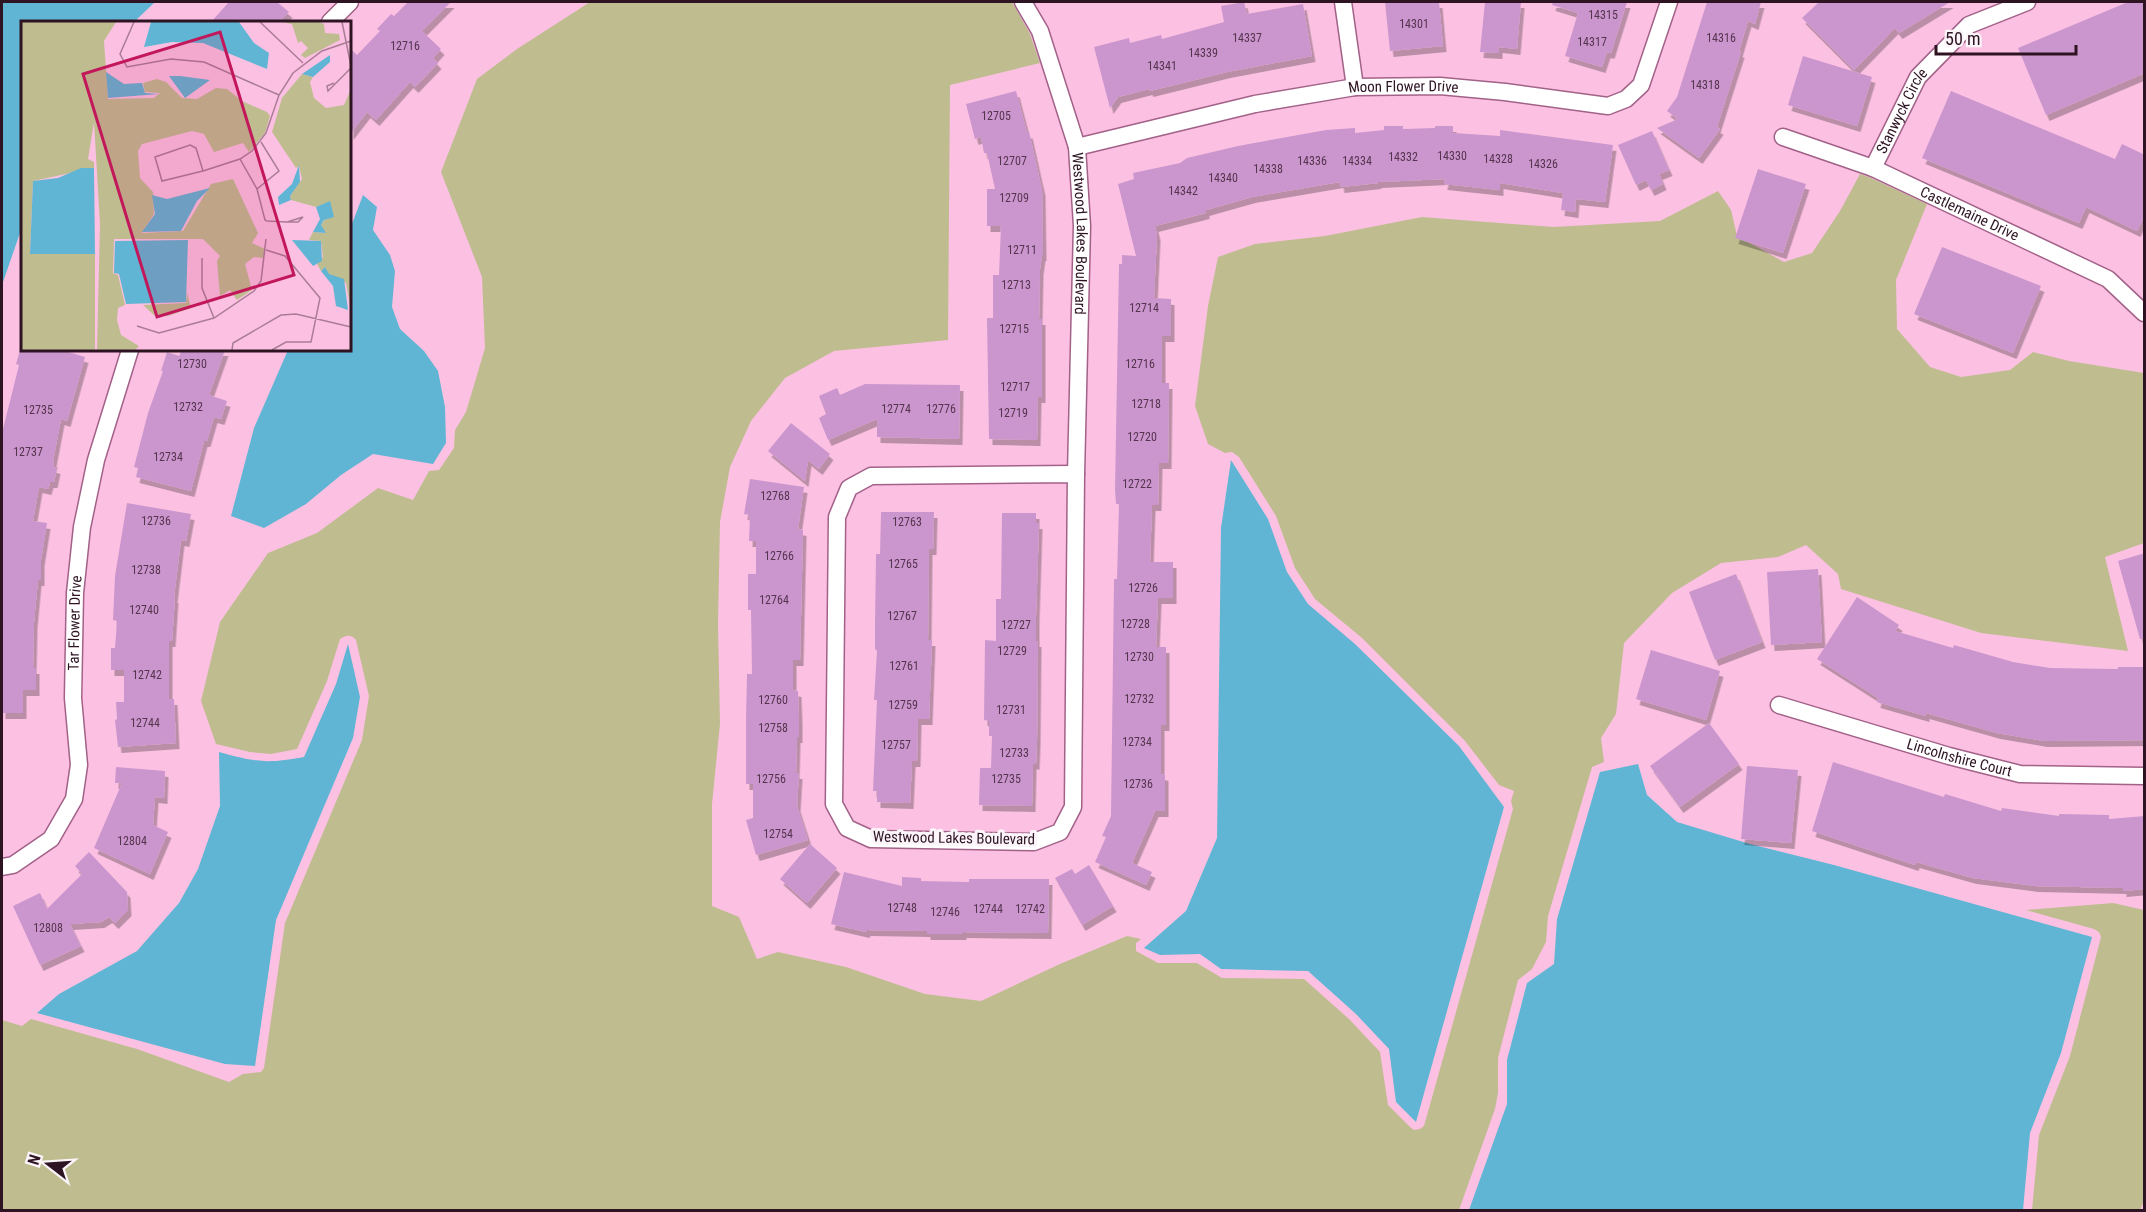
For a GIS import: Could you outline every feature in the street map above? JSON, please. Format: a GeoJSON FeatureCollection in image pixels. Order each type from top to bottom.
{"type":"FeatureCollection","features":[{"type":"Feature","properties":{"kind":"street"},"geometry":{"type":"LineString","coordinates":[[331,21],[350,2]]}},
{"type":"Feature","properties":{"kind":"street","name":"Westwood Lakes Boulevard"},"geometry":{"type":"LineString","coordinates":[[1023,2],[1040,31],[1077,147],[1082,226],[1076,474],[1073,807],[1060,832],[1034,842],[871,839],[847,828],[834,804],[834,792],[837,517],[849,488],[872,476],[1076,474]]}},
{"type":"Feature","properties":{"kind":"street"},"geometry":{"type":"LineString","coordinates":[[1343,2],[1355,87]]}},
{"type":"Feature","properties":{"kind":"street","name":"Moon Flower Drive"},"geometry":{"type":"LineString","coordinates":[[1077,147],[1255,104],[1355,87],[1440,86],[1608,106],[1626,99],[1641,85],[1669,2]]}},
{"type":"Feature","properties":{"kind":"street","name":"Stanwyck Circle"},"geometry":{"type":"LineString","coordinates":[[1873,168],[1918,77],[1969,25],[2027,2]]}},
{"type":"Feature","properties":{"kind":"street","name":"Castlemaine Drive"},"geometry":{"type":"LineString","coordinates":[[1783,137],[1873,168],[2108,279],[2145,313]]}},
{"type":"Feature","properties":{"kind":"street","name":"Tar Flower Drive"},"geometry":{"type":"LineString","coordinates":[[2,867],[13,865],[51,839],[74,799],[79,765],[73,698],[75,593],[81,538],[96,460],[130,351]]}},
{"type":"Feature","properties":{"kind":"street","name":"Lincolnshire Court"},"geometry":{"type":"LineString","coordinates":[[1779,705],[1949,756],[2020,774],[2145,776]]}},
{"type":"Feature","properties":{"kind":"shaded area"},"geometry":{"type":"Polygon","coordinates":[[[590,2],[1012,2],[1030,34],[1040,63],[950,85],[948,340],[834,351],[785,378],[751,421],[730,467],[720,522],[718,624],[720,724],[712,804],[712,906],[739,917],[757,959],[778,952],[846,967],[925,994],[981,1001],[1127,936],[1141,939],[1136,943],[1136,951],[1158,963],[1197,963],[1222,978],[1304,979],[1349,1019],[1380,1052],[1388,1105],[1414,1130],[1424,1126],[1513,809],[1511,801],[1514,791],[1499,785],[1465,741],[1362,638],[1315,599],[1295,568],[1276,516],[1239,457],[1232,452],[1225,453],[1208,444],[1195,406],[1208,306],[1218,257],[1255,244],[1325,236],[1422,217],[1554,227],[1660,221],[1718,191],[1731,210],[1737,236],[1784,262],[1812,253],[1840,211],[1860,174],[1927,204],[1896,280],[1897,329],[1930,367],[1961,377],[2010,370],[2033,352],[2069,361],[2144,373],[2144,543],[2105,557],[2128,651],[1981,633],[1841,589],[1838,574],[1806,545],[1778,557],[1721,563],[1672,593],[1624,643],[1616,714],[1601,738],[1604,762],[1592,767],[1548,916],[1546,942],[1532,969],[1518,980],[1498,1058],[1498,1093],[1495,1109],[1459,1210],[2,1210],[2,1020],[22,1026],[31,1019],[137,1049],[229,1082],[243,1074],[261,1072],[264,1068],[285,923],[362,740],[369,696],[356,640],[346,636],[340,639],[327,681],[297,749],[271,754],[216,744],[201,701],[220,622],[268,553],[317,533],[378,488],[413,500],[429,471],[439,470],[454,448],[455,430],[466,412],[485,348],[482,277],[441,172],[477,79],[517,49],[590,2]]]}},
{"type":"Feature","properties":{"kind":"shaded area"},"geometry":{"type":"Polygon","coordinates":[[[2113,903],[2144,910],[2144,1201],[2140,1210],[2032,1210],[2039,1135],[2070,1056],[2101,937],[2094,929],[2026,910],[2113,903]]]}},
{"type":"Feature","properties":{"kind":"water"},"geometry":{"type":"Polygon","coordinates":[[[2,2],[155,2],[135,21],[21,21],[21,230],[2,285],[2,2]]]}},
{"type":"Feature","properties":{"kind":"water"},"geometry":{"type":"Polygon","coordinates":[[[363,195],[377,207],[373,230],[390,255],[395,271],[392,307],[400,329],[424,351],[438,371],[445,407],[446,443],[433,464],[373,454],[341,475],[306,504],[264,528],[231,516],[254,428],[288,351],[351,351],[351,226],[363,195]]]}},
{"type":"Feature","properties":{"kind":"water"},"geometry":{"type":"Polygon","coordinates":[[[1231,460],[1268,519],[1287,572],[1308,604],[1355,644],[1459,746],[1504,807],[1416,1122],[1396,1102],[1389,1049],[1356,1014],[1308,971],[1221,969],[1200,954],[1160,955],[1144,948],[1186,911],[1217,838],[1221,528],[1231,460]]]}},
{"type":"Feature","properties":{"kind":"water"},"geometry":{"type":"Polygon","coordinates":[[[348,644],[360,697],[353,738],[276,920],[255,1066],[225,1064],[37,1013],[59,994],[137,951],[179,903],[198,869],[220,806],[219,752],[261,761],[304,757],[336,684],[348,644]]]}},
{"type":"Feature","properties":{"kind":"water"},"geometry":{"type":"Polygon","coordinates":[[[1638,764],[1647,795],[1677,822],[2092,937],[2061,1053],[2030,1133],[2023,1210],[1469,1210],[1507,1104],[1507,1060],[1527,983],[1554,964],[1557,919],[1600,772],[1638,764]]]}},
{"type":"Feature","properties":{"kind":"building"},"geometry":{"type":"Polygon","coordinates":[[[229,2],[277,2],[289,12],[280,21],[212,21],[229,2]]]}},
{"type":"Feature","properties":{"kind":"building"},"geometry":{"type":"Polygon","coordinates":[[[408,2],[451,2],[422,31],[441,49],[433,58],[438,63],[415,87],[410,82],[376,120],[367,112],[351,133],[351,49],[357,55],[380,31],[377,29],[391,14],[394,16],[408,2]]]}},
{"type":"Feature","properties":{"kind":"building"},"geometry":{"type":"Polygon","coordinates":[[[1244,2],[1247,14],[1303,4],[1312,56],[1227,72],[1150,91],[1149,89],[1118,97],[1110,108],[1094,47],[1129,38],[1130,43],[1161,35],[1162,39],[1224,22],[1221,6],[1244,2]]]}},
{"type":"Feature","properties":{"kind":"building"},"geometry":{"type":"Polygon","coordinates":[[[1385,2],[1439,2],[1443,46],[1390,51],[1385,2]]]}},
{"type":"Feature","properties":{"kind":"building"},"geometry":{"type":"Polygon","coordinates":[[[1485,2],[1521,2],[1517,49],[1499,47],[1499,53],[1480,52],[1485,2]]]}},
{"type":"Feature","properties":{"kind":"building"},"geometry":{"type":"Polygon","coordinates":[[[1553,2],[1627,2],[1611,53],[1607,52],[1602,67],[1565,56],[1578,13],[1552,5],[1553,2]]]}},
{"type":"Feature","properties":{"kind":"building"},"geometry":{"type":"Polygon","coordinates":[[[1707,2],[1761,2],[1755,24],[1748,21],[1739,51],[1741,52],[1717,127],[1720,129],[1699,158],[1657,128],[1678,119],[1667,111],[1677,97],[1707,2]]]}},
{"type":"Feature","properties":{"kind":"building"},"geometry":{"type":"Polygon","coordinates":[[[1819,2],[1950,2],[1899,33],[1895,28],[1854,70],[1802,18],[1819,2]]]}},
{"type":"Feature","properties":{"kind":"building"},"geometry":{"type":"Polygon","coordinates":[[[2128,2],[2145,2],[2145,73],[2046,115],[2018,48],[2128,2]]]}},
{"type":"Feature","properties":{"kind":"building"},"geometry":{"type":"Polygon","coordinates":[[[1803,56],[1872,77],[1857,126],[1788,105],[1803,56]]]}},
{"type":"Feature","properties":{"kind":"building"},"geometry":{"type":"Polygon","coordinates":[[[1016,91],[1027,133],[1029,132],[1042,190],[1043,255],[1040,269],[1039,319],[1042,319],[1042,397],[1038,397],[1037,440],[989,439],[987,318],[993,318],[993,275],[999,275],[1001,226],[987,226],[987,189],[995,189],[987,153],[984,153],[981,137],[975,139],[966,104],[1016,91]]]}},
{"type":"Feature","properties":{"kind":"building"},"geometry":{"type":"Polygon","coordinates":[[[1951,91],[2115,159],[2122,144],[2145,155],[2145,215],[2137,231],[2086,207],[2079,223],[1922,158],[1951,91]]]}},
{"type":"Feature","properties":{"kind":"building"},"geometry":{"type":"Polygon","coordinates":[[[1384,126],[1403,126],[1403,129],[1453,126],[1453,133],[1500,136],[1500,130],[1613,145],[1605,202],[1576,199],[1575,212],[1561,210],[1563,193],[1500,183],[1500,190],[1444,184],[1445,179],[1378,182],[1341,187],[1340,182],[1252,197],[1206,210],[1206,213],[1155,226],[1157,235],[1154,298],[1171,299],[1171,336],[1162,336],[1162,383],[1169,383],[1168,463],[1159,463],[1158,505],[1152,505],[1150,562],[1173,562],[1173,598],[1158,598],[1156,647],[1166,647],[1166,725],[1161,725],[1161,774],[1165,775],[1165,811],[1155,811],[1132,863],[1152,872],[1146,885],[1095,862],[1106,837],[1102,836],[1111,816],[1114,579],[1117,579],[1119,504],[1116,504],[1115,490],[1119,264],[1122,264],[1122,255],[1136,256],[1118,184],[1134,179],[1133,173],[1180,163],[1187,158],[1238,146],[1326,130],[1355,128],[1355,133],[1384,130],[1384,126]]]}},
{"type":"Feature","properties":{"kind":"building"},"geometry":{"type":"Polygon","coordinates":[[[1652,131],[1669,170],[1659,174],[1663,184],[1651,190],[1646,180],[1636,185],[1618,145],[1652,131]]]}},
{"type":"Feature","properties":{"kind":"building"},"geometry":{"type":"Polygon","coordinates":[[[1758,169],[1806,184],[1783,253],[1735,238],[1758,169]]]}},
{"type":"Feature","properties":{"kind":"building"},"geometry":{"type":"Polygon","coordinates":[[[1942,247],[2041,286],[2013,353],[1914,314],[1942,247]]]}},
{"type":"Feature","properties":{"kind":"building"},"geometry":{"type":"Polygon","coordinates":[[[20,350],[65,351],[85,357],[67,421],[61,419],[53,461],[53,467],[57,468],[54,482],[50,482],[48,489],[39,487],[33,521],[47,523],[34,622],[33,668],[36,668],[36,690],[23,690],[23,713],[2,713],[2,433],[19,365],[16,364],[20,350]]]}},
{"type":"Feature","properties":{"kind":"building"},"geometry":{"type":"Polygon","coordinates":[[[182,351],[225,351],[209,395],[227,401],[221,419],[214,417],[207,441],[204,441],[191,491],[136,477],[138,468],[134,467],[167,352],[179,356],[182,351]]]}},
{"type":"Feature","properties":{"kind":"building"},"geometry":{"type":"Polygon","coordinates":[[[865,384],[960,385],[959,439],[877,437],[877,419],[828,440],[819,418],[826,414],[819,396],[837,388],[840,395],[865,384]]]}},
{"type":"Feature","properties":{"kind":"building"},"geometry":{"type":"Polygon","coordinates":[[[791,423],[830,454],[819,469],[808,460],[805,481],[768,451],[791,423]]]}},
{"type":"Feature","properties":{"kind":"building"},"geometry":{"type":"Polygon","coordinates":[[[750,479],[804,487],[798,529],[803,530],[800,660],[793,660],[793,690],[798,691],[799,719],[797,806],[808,840],[756,855],[746,820],[753,818],[753,784],[746,784],[747,674],[752,674],[748,574],[756,574],[756,541],[749,541],[750,515],[744,514],[750,479]]]}},
{"type":"Feature","properties":{"kind":"building"},"geometry":{"type":"Polygon","coordinates":[[[127,503],[191,514],[186,541],[181,540],[174,597],[172,641],[169,641],[169,699],[174,699],[176,743],[118,747],[116,702],[124,702],[124,670],[111,670],[111,648],[115,648],[117,621],[113,620],[115,576],[127,503]]]}},
{"type":"Feature","properties":{"kind":"building"},"geometry":{"type":"Polygon","coordinates":[[[881,512],[934,512],[933,549],[929,549],[928,640],[932,640],[929,719],[918,719],[917,761],[912,761],[910,803],[877,802],[877,791],[873,791],[877,700],[874,700],[877,651],[875,649],[876,554],[880,554],[881,512]]]}},
{"type":"Feature","properties":{"kind":"building"},"geometry":{"type":"Polygon","coordinates":[[[1002,513],[1036,513],[1036,523],[1039,523],[1036,616],[1037,740],[1036,764],[1033,763],[1032,806],[979,805],[980,768],[991,768],[992,736],[989,736],[989,721],[984,720],[985,640],[996,641],[996,599],[1001,599],[1002,513]]]}},
{"type":"Feature","properties":{"kind":"building"},"geometry":{"type":"Polygon","coordinates":[[[2145,553],[2145,639],[2140,639],[2118,561],[2145,553]]]}},
{"type":"Feature","properties":{"kind":"building"},"geometry":{"type":"Polygon","coordinates":[[[1818,569],[1822,642],[1771,645],[1767,572],[1818,569]]]}},
{"type":"Feature","properties":{"kind":"building"},"geometry":{"type":"Polygon","coordinates":[[[1736,574],[1762,642],[1715,660],[1689,592],[1736,574]]]}},
{"type":"Feature","properties":{"kind":"building"},"geometry":{"type":"Polygon","coordinates":[[[1857,597],[1899,625],[1895,631],[1953,648],[1954,645],[2013,662],[2050,668],[2145,667],[2145,740],[2044,741],[1997,733],[1877,702],[1878,698],[1817,659],[1857,597]]]}},
{"type":"Feature","properties":{"kind":"building"},"geometry":{"type":"Polygon","coordinates":[[[1651,650],[1720,671],[1706,720],[1636,699],[1651,650]]]}},
{"type":"Feature","properties":{"kind":"building"},"geometry":{"type":"Polygon","coordinates":[[[1709,723],[1739,764],[1680,807],[1650,766],[1709,723]]]}},
{"type":"Feature","properties":{"kind":"building"},"geometry":{"type":"Polygon","coordinates":[[[1833,762],[1944,797],[1945,794],[2001,811],[2002,808],[2059,816],[2059,814],[2109,815],[2109,819],[2145,816],[2145,889],[2123,891],[2123,888],[2035,886],[1973,878],[1916,862],[1915,865],[1812,831],[1833,762]]]}},
{"type":"Feature","properties":{"kind":"building"},"geometry":{"type":"Polygon","coordinates":[[[1747,766],[1798,770],[1791,843],[1741,839],[1747,766]]]}},
{"type":"Feature","properties":{"kind":"building"},"geometry":{"type":"Polygon","coordinates":[[[116,767],[165,771],[164,798],[155,797],[153,825],[168,832],[150,874],[94,848],[122,783],[115,783],[116,767]]]}},
{"type":"Feature","properties":{"kind":"building"},"geometry":{"type":"Polygon","coordinates":[[[810,844],[837,868],[807,903],[780,879],[810,844]]]}},
{"type":"Feature","properties":{"kind":"building"},"geometry":{"type":"Polygon","coordinates":[[[89,852],[127,892],[128,910],[115,923],[109,917],[101,922],[70,924],[81,946],[40,965],[13,906],[40,893],[47,909],[82,874],[75,866],[89,852]]]}},
{"type":"Feature","properties":{"kind":"building"},"geometry":{"type":"Polygon","coordinates":[[[1089,865],[1113,906],[1082,925],[1055,878],[1072,869],[1075,874],[1089,865]]]}},
{"type":"Feature","properties":{"kind":"building"},"geometry":{"type":"Polygon","coordinates":[[[844,872],[902,886],[902,877],[921,878],[921,881],[969,882],[969,879],[1049,879],[1048,933],[927,934],[927,931],[867,930],[866,932],[831,924],[844,872]]]}}]}
